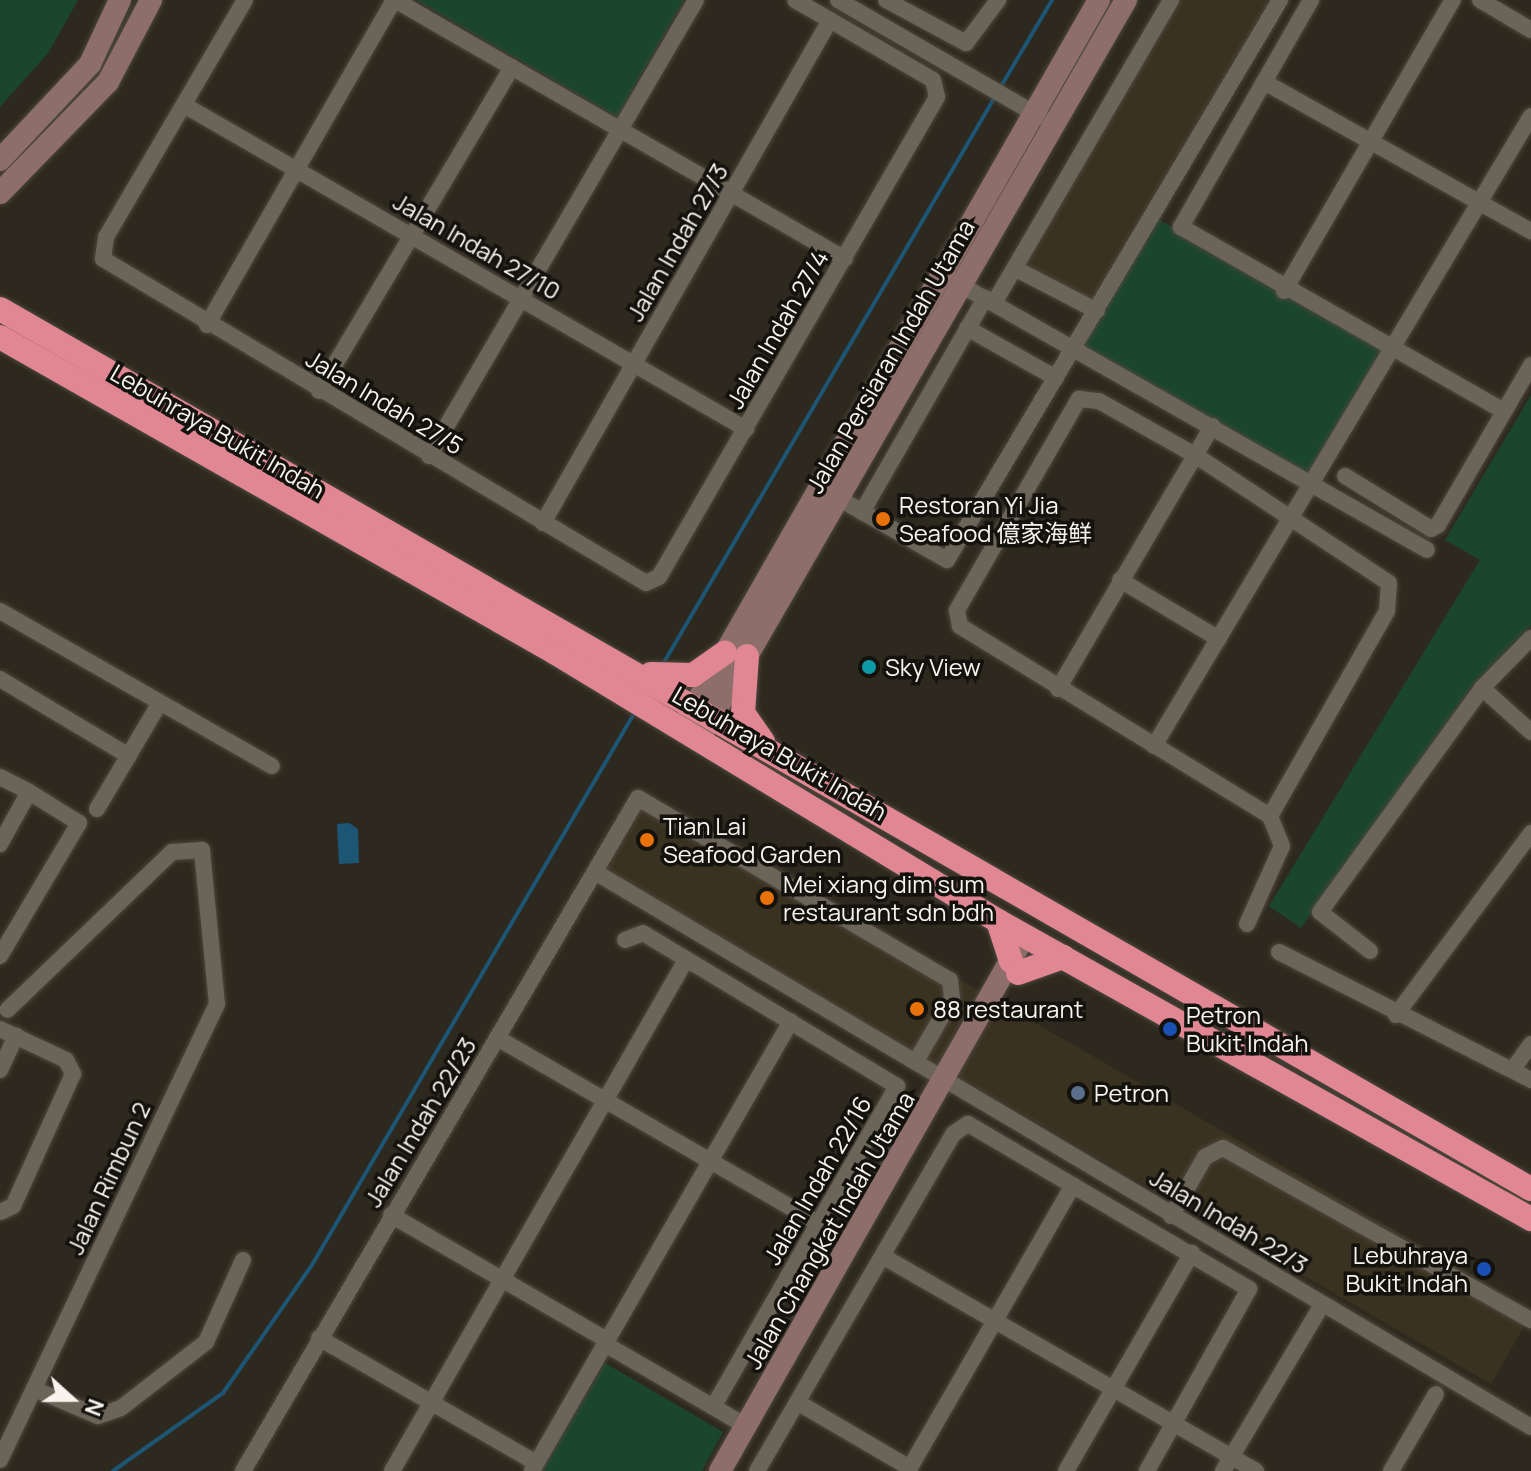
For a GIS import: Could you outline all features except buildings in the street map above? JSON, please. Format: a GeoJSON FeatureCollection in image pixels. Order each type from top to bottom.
{"type":"FeatureCollection","features":[{"type":"Feature","properties":{"kind":"highway","name":"Lebuhraya Bukit Indah"},"geometry":{"type":"LineString","coordinates":[[2,316],[636,672],[675,685],[702,711],[777,757],[1531,1189]]}},
{"type":"Feature","properties":{"kind":"highway","name":"Lebuhraya Bukit Indah"},"geometry":{"type":"LineString","coordinates":[[2,316],[998,921],[1031,936],[1063,957],[1531,1219]]}},
{"type":"Feature","properties":{"kind":"highway"},"geometry":{"type":"LineString","coordinates":[[675,685],[736,655],[743,713],[777,757]]}},
{"type":"Feature","properties":{"kind":"highway"},"geometry":{"type":"LineString","coordinates":[[1021,895],[1031,936],[1081,929]]}},
{"type":"Feature","properties":{"kind":"highway"},"geometry":{"type":"LineString","coordinates":[[998,921],[1014,967],[1063,957]]}},
{"type":"Feature","properties":{"kind":"main road"},"geometry":{"type":"LineString","coordinates":[[0,160],[90,64],[120,0]]}},
{"type":"Feature","properties":{"kind":"main road"},"geometry":{"type":"LineString","coordinates":[[0,193],[108,82],[151,0]]}},
{"type":"Feature","properties":{"kind":"main road","name":"Jalan Persiaran Indah Utama"},"geometry":{"type":"LineString","coordinates":[[691,734],[736,655],[838,498],[962,286],[1099,0]]}},
{"type":"Feature","properties":{"kind":"main road","name":"Jalan Persiaran Indah Utama"},"geometry":{"type":"LineString","coordinates":[[736,655],[941,274],[1126,0]]}},
{"type":"Feature","properties":{"kind":"main road","name":"Jalan Changkat Indah Utama"},"geometry":{"type":"LineString","coordinates":[[720,1471],[1031,936]]}},
{"type":"Feature","properties":{"kind":"street"},"geometry":{"type":"LineString","coordinates":[[184,105],[245,0]]}},
{"type":"Feature","properties":{"kind":"street"},"geometry":{"type":"LineString","coordinates":[[207,325],[395,0],[845,259]]}},
{"type":"Feature","properties":{"kind":"street"},"geometry":{"type":"LineString","coordinates":[[429,456],[696,0]]}},
{"type":"Feature","properties":{"kind":"street"},"geometry":{"type":"LineString","coordinates":[[795,0],[830,20]]}},
{"type":"Feature","properties":{"kind":"street"},"geometry":{"type":"LineString","coordinates":[[838,0],[1044,119]]}},
{"type":"Feature","properties":{"kind":"street"},"geometry":{"type":"LineString","coordinates":[[886,0],[972,42],[998,0]]}},
{"type":"Feature","properties":{"kind":"street"},"geometry":{"type":"LineString","coordinates":[[862,512],[967,328],[1016,269],[1171,0]]}},
{"type":"Feature","properties":{"kind":"street"},"geometry":{"type":"LineString","coordinates":[[838,498],[947,560],[1280,0]]}},
{"type":"Feature","properties":{"kind":"street"},"geometry":{"type":"LineString","coordinates":[[1311,0],[1181,227],[1284,291],[1504,411]]}},
{"type":"Feature","properties":{"kind":"street"},"geometry":{"type":"LineString","coordinates":[[1284,291],[1453,0]]}},
{"type":"Feature","properties":{"kind":"street"},"geometry":{"type":"LineString","coordinates":[[1480,0],[1531,30]]}},
{"type":"Feature","properties":{"kind":"street","name":"Jalan Indah 27/4"},"geometry":{"type":"LineString","coordinates":[[646,583],[659,577],[845,259],[938,89],[830,20]]}},
{"type":"Feature","properties":{"kind":"street","name":"Jalan Indah 27/3"},"geometry":{"type":"LineString","coordinates":[[543,523],[830,20]]}},
{"type":"Feature","properties":{"kind":"street"},"geometry":{"type":"LineString","coordinates":[[319,391],[512,67]]}},
{"type":"Feature","properties":{"kind":"street"},"geometry":{"type":"LineString","coordinates":[[1264,82],[1372,139],[1531,231]]}},
{"type":"Feature","properties":{"kind":"street","name":"Jalan Indah 27/10"},"geometry":{"type":"LineString","coordinates":[[184,105],[746,429]]}},
{"type":"Feature","properties":{"kind":"street","name":"Jalan Indah 27/5"},"geometry":{"type":"LineString","coordinates":[[184,105],[106,237],[103,259],[207,325],[646,583]]}},
{"type":"Feature","properties":{"kind":"street"},"geometry":{"type":"LineString","coordinates":[[1154,746],[1315,485],[1531,116]]}},
{"type":"Feature","properties":{"kind":"street"},"geometry":{"type":"LineString","coordinates":[[1016,269],[1097,311]]}},
{"type":"Feature","properties":{"kind":"street"},"geometry":{"type":"LineString","coordinates":[[941,274],[1427,550]]}},
{"type":"Feature","properties":{"kind":"street"},"geometry":{"type":"LineString","coordinates":[[967,328],[1056,378]]}},
{"type":"Feature","properties":{"kind":"street"},"geometry":{"type":"LineString","coordinates":[[1345,476],[1431,529],[1531,365]]}},
{"type":"Feature","properties":{"kind":"street"},"geometry":{"type":"LineString","coordinates":[[1247,924],[1282,846],[1270,816],[965,632],[957,619],[1069,406],[1090,398],[1195,455],[1295,515],[1379,571],[1391,591],[1387,611],[1270,816]]}},
{"type":"Feature","properties":{"kind":"street"},"geometry":{"type":"LineString","coordinates":[[1058,689],[1212,426]]}},
{"type":"Feature","properties":{"kind":"street"},"geometry":{"type":"LineString","coordinates":[[1120,580],[1219,639]]}},
{"type":"Feature","properties":{"kind":"street"},"geometry":{"type":"LineString","coordinates":[[0,611],[272,766]]}},
{"type":"Feature","properties":{"kind":"street"},"geometry":{"type":"LineString","coordinates":[[1370,951],[1320,912],[1482,688],[1531,638]]}},
{"type":"Feature","properties":{"kind":"street"},"geometry":{"type":"LineString","coordinates":[[0,679],[129,756]]}},
{"type":"Feature","properties":{"kind":"street"},"geometry":{"type":"LineString","coordinates":[[1482,688],[1531,732]]}},
{"type":"Feature","properties":{"kind":"street"},"geometry":{"type":"LineString","coordinates":[[97,809],[159,704]]}},
{"type":"Feature","properties":{"kind":"street"},"geometry":{"type":"LineString","coordinates":[[0,777],[79,823],[0,956]]}},
{"type":"Feature","properties":{"kind":"street"},"geometry":{"type":"LineString","coordinates":[[0,844],[29,792]]}},
{"type":"Feature","properties":{"kind":"street","name":"Jalan Indah 22/23"},"geometry":{"type":"LineString","coordinates":[[250,1469],[319,1338],[499,1039],[638,798],[953,985],[916,1061]]}},
{"type":"Feature","properties":{"kind":"street"},"geometry":{"type":"LineString","coordinates":[[1396,1015],[1531,833]]}},
{"type":"Feature","properties":{"kind":"street","name":"Jalan Rimbun 2"},"geometry":{"type":"LineString","coordinates":[[0,1460],[217,1004],[211,907],[202,850],[184,846],[7,1010]]}},
{"type":"Feature","properties":{"kind":"street","name":"Jalan Indah 22/3"},"geometry":{"type":"LineString","coordinates":[[595,872],[1531,1427]]}},
{"type":"Feature","properties":{"kind":"street","name":"Jalan Indah 22/16"},"geometry":{"type":"LineString","coordinates":[[625,940],[632,931],[643,933],[897,1086],[713,1407]]}},
{"type":"Feature","properties":{"kind":"street"},"geometry":{"type":"LineString","coordinates":[[1279,952],[1396,1015],[1459,1038],[1531,1080]]}},
{"type":"Feature","properties":{"kind":"street"},"geometry":{"type":"LineString","coordinates":[[392,1471],[686,960]]}},
{"type":"Feature","properties":{"kind":"street"},"geometry":{"type":"LineString","coordinates":[[319,1338],[431,1402],[534,1467],[791,1021]]}},
{"type":"Feature","properties":{"kind":"street"},"geometry":{"type":"LineString","coordinates":[[0,1029],[66,1060],[73,1074],[13,1206],[0,1212]]}},
{"type":"Feature","properties":{"kind":"street"},"geometry":{"type":"LineString","coordinates":[[0,1070],[16,1036]]}},
{"type":"Feature","properties":{"kind":"street"},"geometry":{"type":"LineString","coordinates":[[499,1039],[819,1224]]}},
{"type":"Feature","properties":{"kind":"street"},"geometry":{"type":"LineString","coordinates":[[1513,1069],[1531,1044]]}},
{"type":"Feature","properties":{"kind":"street"},"geometry":{"type":"LineString","coordinates":[[757,1471],[963,1124],[1192,1253],[1249,1293],[1147,1471]]}},
{"type":"Feature","properties":{"kind":"street"},"geometry":{"type":"LineString","coordinates":[[1171,1216],[1205,1157],[1223,1148],[1531,1320]]}},
{"type":"Feature","properties":{"kind":"street"},"geometry":{"type":"LineString","coordinates":[[797,1402],[909,1469],[1073,1185]]}},
{"type":"Feature","properties":{"kind":"street"},"geometry":{"type":"LineString","coordinates":[[391,1215],[746,1426]]}},
{"type":"Feature","properties":{"kind":"street"},"geometry":{"type":"LineString","coordinates":[[1066,1471],[1192,1253]]}},
{"type":"Feature","properties":{"kind":"street"},"geometry":{"type":"LineString","coordinates":[[884,1257],[1173,1425],[1228,1464],[1256,1471]]}},
{"type":"Feature","properties":{"kind":"street"},"geometry":{"type":"LineString","coordinates":[[34,1389],[98,1416],[121,1408],[206,1342],[243,1260]]}},
{"type":"Feature","properties":{"kind":"street"},"geometry":{"type":"LineString","coordinates":[[1228,1464],[1322,1305]]}},
{"type":"Feature","properties":{"kind":"street"},"geometry":{"type":"LineString","coordinates":[[1391,1471],[1436,1394]]}},
{"type":"Feature","properties":{"kind":"shaded area"},"geometry":{"type":"Polygon","coordinates":[[[1178,0],[1274,0],[1096,303],[1023,267],[1178,0]]]}},
{"type":"Feature","properties":{"kind":"shaded area"},"geometry":{"type":"Polygon","coordinates":[[[644,797],[1531,1309],[1531,1315],[1491,1384],[602,871],[644,797]]]}},
{"type":"Feature","properties":{"kind":"green space"},"geometry":{"type":"Polygon","coordinates":[[[0,0],[78,0],[48,53],[0,107],[0,0]]]}},
{"type":"Feature","properties":{"kind":"green space"},"geometry":{"type":"Polygon","coordinates":[[[416,0],[684,0],[617,117],[416,0]]]}},
{"type":"Feature","properties":{"kind":"green space"},"geometry":{"type":"Polygon","coordinates":[[[1154,217],[1394,350],[1319,485],[1079,352],[1154,217]]]}},
{"type":"Feature","properties":{"kind":"green space"},"geometry":{"type":"Polygon","coordinates":[[[1531,395],[1531,625],[1474,683],[1301,928],[1269,906],[1480,560],[1445,540],[1531,395]]]}},
{"type":"Feature","properties":{"kind":"green space"},"geometry":{"type":"Polygon","coordinates":[[[605,1363],[723,1432],[702,1471],[542,1471],[605,1363]]]}},
{"type":"Feature","properties":{"kind":"water"},"geometry":{"type":"Polygon","coordinates":[[[349,823],[358,829],[359,863],[339,864],[337,824],[349,823]]]}},
{"type":"Feature","properties":{"kind":"waterway"},"geometry":{"type":"LineString","coordinates":[[1000,88],[1052,0]]}},
{"type":"Feature","properties":{"kind":"waterway"},"geometry":{"type":"LineString","coordinates":[[663,664],[996,95]]}},
{"type":"Feature","properties":{"kind":"waterway"},"geometry":{"type":"LineString","coordinates":[[113,1471],[223,1393],[312,1265],[636,710]]}},
{"type":"Feature","properties":{"kind":"place","name":"Restoran Yi Jia Seafood 億家海鲜"},"geometry":{"type":"Point","coordinates":[883,519]}},
{"type":"Feature","properties":{"kind":"place","name":"Sky View"},"geometry":{"type":"Point","coordinates":[869,667]}},
{"type":"Feature","properties":{"kind":"place","name":"Tian Lai Seafood Garden"},"geometry":{"type":"Point","coordinates":[647,840]}},
{"type":"Feature","properties":{"kind":"place","name":"Mei xiang dim sum restaurant sdn bdh"},"geometry":{"type":"Point","coordinates":[767,898]}},
{"type":"Feature","properties":{"kind":"place","name":"88 restaurant"},"geometry":{"type":"Point","coordinates":[917,1009]}},
{"type":"Feature","properties":{"kind":"place","name":"Petron Bukit Indah"},"geometry":{"type":"Point","coordinates":[1170,1029]}},
{"type":"Feature","properties":{"kind":"place","name":"Petron"},"geometry":{"type":"Point","coordinates":[1078,1093]}},
{"type":"Feature","properties":{"kind":"place","name":"Lebuhraya Bukit Indah"},"geometry":{"type":"Point","coordinates":[1484,1269]}}]}
